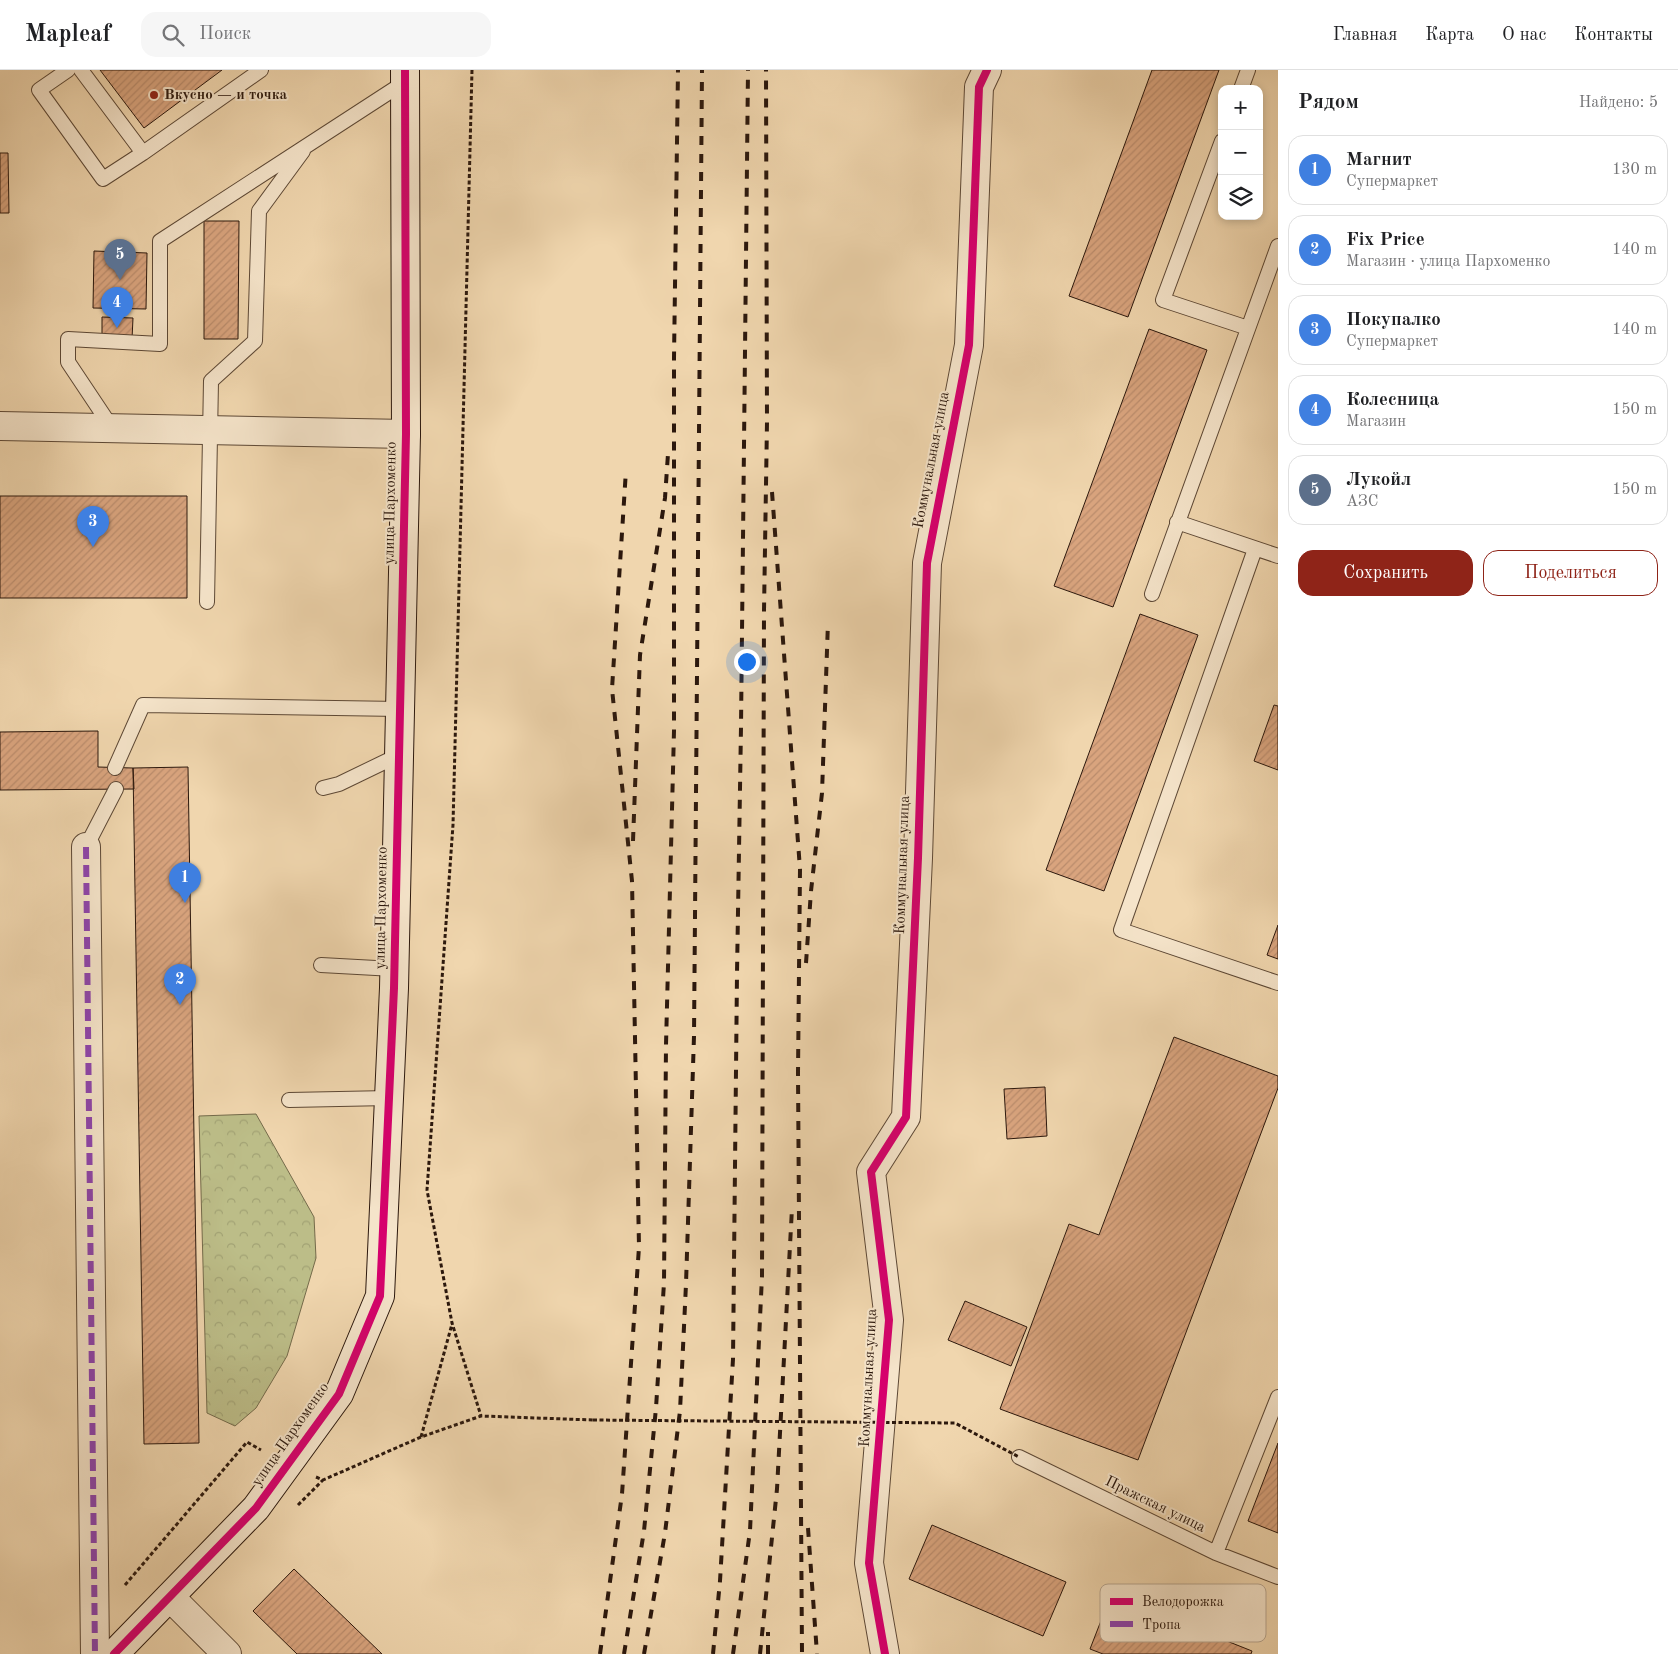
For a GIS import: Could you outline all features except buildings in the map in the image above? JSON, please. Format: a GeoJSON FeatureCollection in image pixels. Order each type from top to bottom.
{"type":"FeatureCollection","features":[{"type":"Feature","properties":{"kind":"street","name":"Коммунальная улица"},"geometry":{"type":"LineString","coordinates":[[884,1654],[869,1563],[889,1320],[871,1172],[906,1117],[918,858],[927,563],[969,345],[979,88],[987,70]]}},
{"type":"Feature","properties":{"kind":"street","name":"улица Пархоменко"},"geometry":{"type":"LineString","coordinates":[[114,1654],[256,1508],[339,1394],[380,1296],[394,969],[406,434],[405,76]]}},
{"type":"Feature","properties":{"kind":"street"},"geometry":{"type":"LineString","coordinates":[[0,426],[406,434]]}},
{"type":"Feature","properties":{"kind":"street"},"geometry":{"type":"LineString","coordinates":[[86,847],[95,1654]]}},
{"type":"Feature","properties":{"kind":"street"},"geometry":{"type":"LineString","coordinates":[[170,1597],[227,1654]]}},
{"type":"Feature","properties":{"kind":"lane"},"geometry":{"type":"LineString","coordinates":[[68,70],[39,90],[103,179],[261,70]]}},
{"type":"Feature","properties":{"kind":"lane"},"geometry":{"type":"LineString","coordinates":[[81,70],[143,153]]}},
{"type":"Feature","properties":{"kind":"lane"},"geometry":{"type":"LineString","coordinates":[[1242,85],[1248,70]]}},
{"type":"Feature","properties":{"kind":"lane"},"geometry":{"type":"LineString","coordinates":[[112,428],[68,362],[68,339],[160,344],[160,240],[308,144],[405,76]]}},
{"type":"Feature","properties":{"kind":"lane"},"geometry":{"type":"LineString","coordinates":[[207,602],[211,382],[255,341],[259,211],[308,144]]}},
{"type":"Feature","properties":{"kind":"lane"},"geometry":{"type":"LineString","coordinates":[[1218,152],[1163,300],[1248,328]]}},
{"type":"Feature","properties":{"kind":"lane"},"geometry":{"type":"LineString","coordinates":[[1152,594],[1278,246]]}},
{"type":"Feature","properties":{"kind":"lane"},"geometry":{"type":"LineString","coordinates":[[1178,522],[1278,556]]}},
{"type":"Feature","properties":{"kind":"lane"},"geometry":{"type":"LineString","coordinates":[[1255,548],[1121,930],[1278,983]]}},
{"type":"Feature","properties":{"kind":"lane"},"geometry":{"type":"LineString","coordinates":[[115,768],[142,704],[400,709]]}},
{"type":"Feature","properties":{"kind":"lane"},"geometry":{"type":"LineString","coordinates":[[322,788],[339,784],[399,755]]}},
{"type":"Feature","properties":{"kind":"lane"},"geometry":{"type":"LineString","coordinates":[[86,847],[116,789]]}},
{"type":"Feature","properties":{"kind":"lane"},"geometry":{"type":"LineString","coordinates":[[321,965],[394,969]]}},
{"type":"Feature","properties":{"kind":"lane"},"geometry":{"type":"LineString","coordinates":[[289,1100],[389,1098]]}},
{"type":"Feature","properties":{"kind":"lane"},"geometry":{"type":"LineString","coordinates":[[1216,1552],[1278,1397]]}},
{"type":"Feature","properties":{"kind":"lane","name":"Пражская улица"},"geometry":{"type":"LineString","coordinates":[[1019,1456],[1216,1552],[1278,1577]]}},
{"type":"Feature","properties":{"kind":"path"},"geometry":{"type":"LineString","coordinates":[[472,70],[453,825],[427,1190],[452,1323],[481,1416],[593,1420],[955,1423],[1019,1456]]}},
{"type":"Feature","properties":{"kind":"path"},"geometry":{"type":"LineString","coordinates":[[420,1437],[452,1323]]}},
{"type":"Feature","properties":{"kind":"green space"},"geometry":{"type":"Polygon","coordinates":[[[256,1114],[314,1217],[316,1258],[287,1356],[256,1408],[235,1426],[207,1413],[199,1116],[256,1114]]]}},
{"type":"Feature","properties":{"kind":"railway"},"geometry":{"type":"LineString","coordinates":[[624,1654],[644,1531],[656,1408],[664,1283],[666,1045],[674,731],[674,358],[678,70]]}},
{"type":"Feature","properties":{"kind":"railway"},"geometry":{"type":"LineString","coordinates":[[644,1654],[665,1533],[680,1411],[686,1284],[694,1036],[702,70]]}},
{"type":"Feature","properties":{"kind":"railway"},"geometry":{"type":"LineString","coordinates":[[713,1654],[720,1581],[733,1359],[748,70]]}},
{"type":"Feature","properties":{"kind":"railway"},"geometry":{"type":"LineString","coordinates":[[733,1654],[750,1531],[762,1276],[764,611],[767,422],[766,70]]}},
{"type":"Feature","properties":{"kind":"railway"},"geometry":{"type":"LineString","coordinates":[[633,841],[640,655],[665,498],[668,454]]}},
{"type":"Feature","properties":{"kind":"railway"},"geometry":{"type":"LineString","coordinates":[[600,1654],[622,1494],[639,1247],[632,881],[612,689],[626,470]]}},
{"type":"Feature","properties":{"kind":"railway"},"geometry":{"type":"LineString","coordinates":[[772,492],[800,869],[798,1073],[802,1654]]}},
{"type":"Feature","properties":{"kind":"railway"},"geometry":{"type":"LineString","coordinates":[[806,963],[811,891],[822,793],[828,622]]}},
{"type":"Feature","properties":{"kind":"railway"},"geometry":{"type":"LineString","coordinates":[[760,1654],[777,1489],[792,1208]]}},
{"type":"Feature","properties":{"kind":"railway"},"geometry":{"type":"LineString","coordinates":[[808,1528],[817,1654]]}},
{"type":"Feature","properties":{"kind":"railway"},"geometry":{"type":"LineString","coordinates":[[768,1632],[768,1654]]}},
{"type":"Feature","properties":{"kind":"marked path"},"geometry":{"type":"LineString","coordinates":[[86,847],[95,1654]]}},
{"type":"Feature","properties":{"kind":"cycle path"},"geometry":{"type":"LineString","coordinates":[[114,1654],[256,1508],[339,1394],[380,1296],[394,988],[406,434],[405,70]]}},
{"type":"Feature","properties":{"kind":"cycle path"},"geometry":{"type":"LineString","coordinates":[[885,1654],[869,1563],[889,1320],[871,1172],[906,1117],[918,858],[927,563],[969,345],[979,87],[987,70]]}},
{"type":"Feature","properties":{"kind":"place","name":"Вкусно — и точка"},"geometry":{"type":"Point","coordinates":[154,95]}},
{"type":"Feature","properties":{"kind":"place","name":"Лукойл"},"geometry":{"type":"Point","coordinates":[120,280]}},
{"type":"Feature","properties":{"kind":"place","name":"Колесница"},"geometry":{"type":"Point","coordinates":[117,328]}},
{"type":"Feature","properties":{"kind":"place","name":"Покупалко"},"geometry":{"type":"Point","coordinates":[93,547]}},
{"type":"Feature","properties":{"kind":"place","name":"Магнит"},"geometry":{"type":"Point","coordinates":[185,903]}},
{"type":"Feature","properties":{"kind":"place","name":"Fix Price"},"geometry":{"type":"Point","coordinates":[180,1005]}}]}
